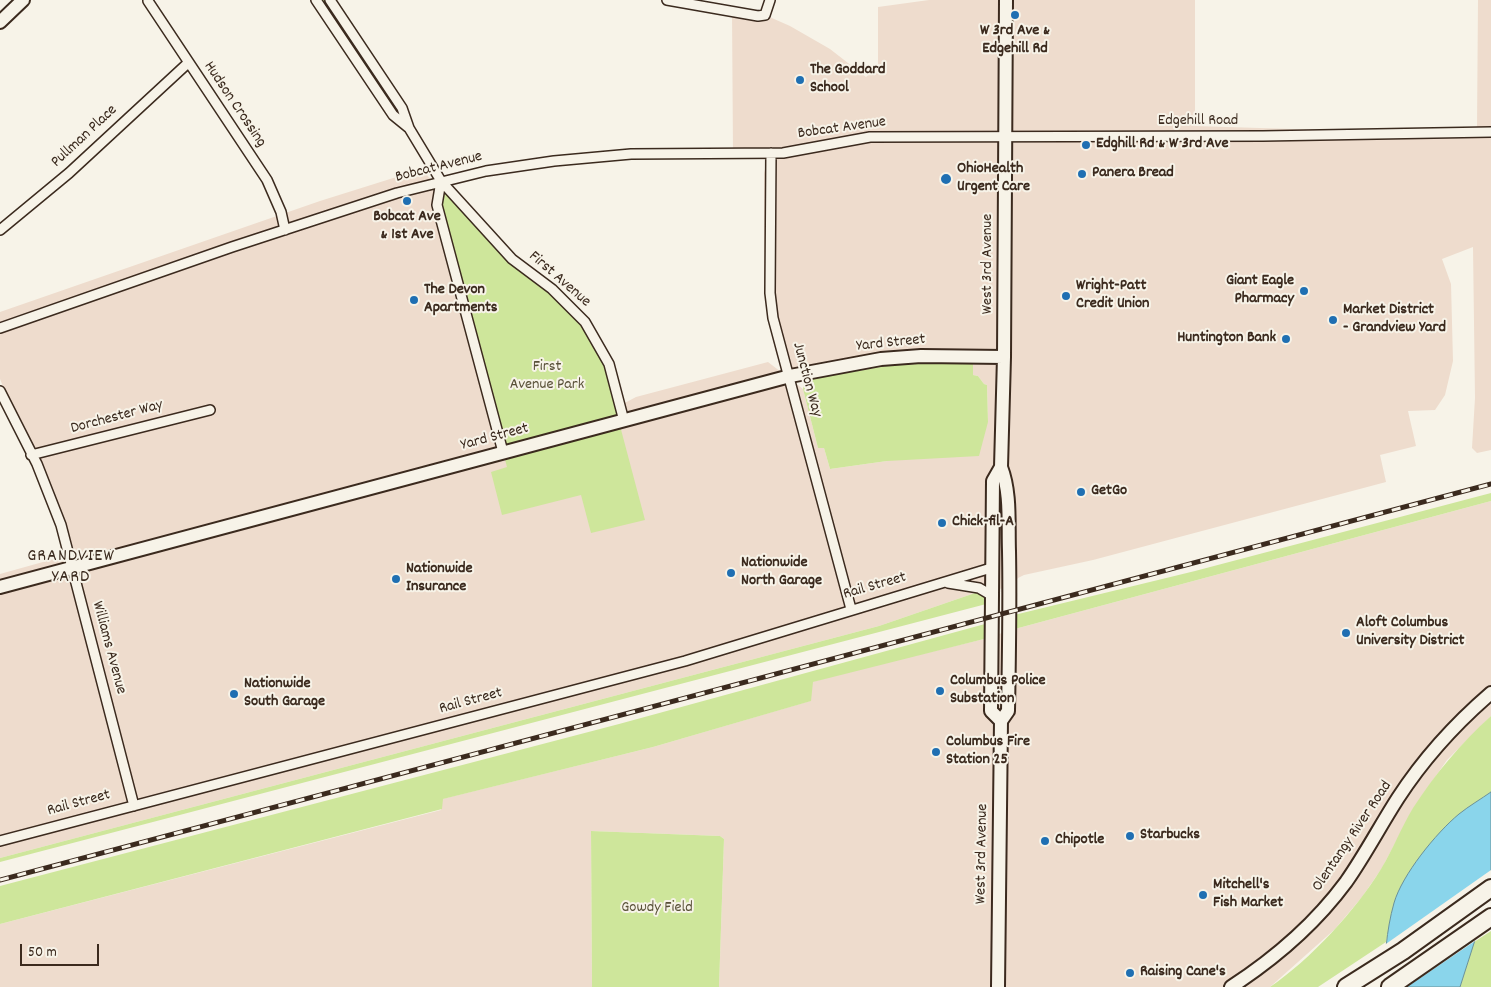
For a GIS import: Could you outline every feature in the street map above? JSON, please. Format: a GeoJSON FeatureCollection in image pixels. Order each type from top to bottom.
{"type":"FeatureCollection","features":[{"type":"Feature","properties":{"kind":"highway"},"geometry":{"type":"LineString","coordinates":[[1346,987],[1404,951],[1491,888]]}},
{"type":"Feature","properties":{"kind":"highway"},"geometry":{"type":"LineString","coordinates":[[1390,987],[1491,917]]}},
{"type":"Feature","properties":{"kind":"street"},"geometry":{"type":"LineString","coordinates":[[0,22],[23,0]]}},
{"type":"Feature","properties":{"kind":"street","name":"First Avenue"},"geometry":{"type":"LineString","coordinates":[[316,0],[393,115],[409,128]]}},
{"type":"Feature","properties":{"kind":"street","name":"First Avenue"},"geometry":{"type":"LineString","coordinates":[[330,0],[402,108],[409,128],[441,181],[512,258],[552,289],[585,322],[598,341],[609,364],[624,420]]}},
{"type":"Feature","properties":{"kind":"street"},"geometry":{"type":"LineString","coordinates":[[667,0],[751,16],[764,15],[770,0]]}},
{"type":"Feature","properties":{"kind":"street","name":"West 3rd Avenue"},"geometry":{"type":"LineString","coordinates":[[998,987],[1001,721],[1008,712],[1009,671],[1009,521],[1006,481],[1001,467],[1004,357],[1006,0]]}},
{"type":"Feature","properties":{"kind":"street","name":"Hudson Crossing"},"geometry":{"type":"LineString","coordinates":[[148,1],[267,180],[281,212],[285,230]]}},
{"type":"Feature","properties":{"kind":"street","name":"Pullman Place"},"geometry":{"type":"LineString","coordinates":[[0,230],[70,174],[188,63]]}},
{"type":"Feature","properties":{"kind":"street","name":"Edgehill Road"},"geometry":{"type":"LineString","coordinates":[[905,136],[1006,138],[1491,132]]}},
{"type":"Feature","properties":{"kind":"street","name":"Bobcat Avenue"},"geometry":{"type":"LineString","coordinates":[[0,328],[285,230],[441,181],[486,171],[581,158],[680,153],[771,153],[814,149],[870,137],[905,136]]}},
{"type":"Feature","properties":{"kind":"street","name":"Junction Way"},"geometry":{"type":"LineString","coordinates":[[771,153],[770,293],[773,318],[851,609]]}},
{"type":"Feature","properties":{"kind":"street"},"geometry":{"type":"LineString","coordinates":[[441,181],[437,205],[503,452]]}},
{"type":"Feature","properties":{"kind":"street","name":"Yard Street"},"geometry":{"type":"LineString","coordinates":[[0,587],[790,376],[881,359],[921,356],[1004,357]]}},
{"type":"Feature","properties":{"kind":"street","name":"Williams Avenue"},"geometry":{"type":"LineString","coordinates":[[0,391],[55,508],[134,806]]}},
{"type":"Feature","properties":{"kind":"street","name":"Dorchester Way"},"geometry":{"type":"LineString","coordinates":[[31,455],[210,410]]}},
{"type":"Feature","properties":{"kind":"street","name":"West 3rd Avenue"},"geometry":{"type":"LineString","coordinates":[[1001,467],[993,481],[991,568],[992,711],[1001,721]]}},
{"type":"Feature","properties":{"kind":"street"},"geometry":{"type":"LineString","coordinates":[[991,568],[999,571],[1006,579],[1004,655],[1006,668],[1009,671]]}},
{"type":"Feature","properties":{"kind":"street","name":"Rail Street"},"geometry":{"type":"LineString","coordinates":[[0,841],[685,661],[851,609],[947,583],[977,571],[991,568]]}},
{"type":"Feature","properties":{"kind":"street","name":"Rail Street"},"geometry":{"type":"LineString","coordinates":[[947,583],[979,588],[991,595]]}},
{"type":"Feature","properties":{"kind":"street","name":"Olentangy River Road"},"geometry":{"type":"LineString","coordinates":[[1231,987],[1293,940],[1322,910],[1345,883],[1398,798],[1437,746],[1463,717],[1491,693]]}},
{"type":"Feature","properties":{"kind":"shaded area"},"geometry":{"type":"Polygon","coordinates":[[[929,0],[1195,0],[1195,126],[1324,130],[1477,128],[1478,0],[1491,0],[1491,450],[1477,453],[1472,448],[1475,398],[1473,247],[1442,259],[1451,284],[1453,361],[1445,395],[1435,410],[1408,411],[1416,446],[1380,455],[1386,482],[1093,560],[1024,575],[1018,578],[1014,585],[985,593],[975,593],[879,626],[0,858],[0,574],[68,555],[0,379],[0,312],[320,201],[422,169],[619,406],[636,397],[768,362],[803,389],[818,448],[824,448],[830,469],[887,461],[988,422],[987,385],[978,376],[973,375],[973,362],[891,365],[805,380],[777,356],[768,320],[764,287],[764,173],[769,155],[733,153],[732,12],[765,15],[790,26],[830,49],[866,77],[878,66],[878,7],[929,0]]]}},
{"type":"Feature","properties":{"kind":"shaded area"},"geometry":{"type":"Polygon","coordinates":[[[1491,501],[1491,716],[1447,760],[1413,809],[1382,868],[1362,897],[1335,929],[1270,987],[719,987],[724,839],[720,836],[591,831],[592,987],[0,987],[0,924],[441,810],[442,799],[653,747],[810,701],[812,682],[847,672],[984,639],[1011,630],[1491,501]]]}},
{"type":"Feature","properties":{"kind":"green space"},"geometry":{"type":"Polygon","coordinates":[[[316,0],[330,0],[402,108],[409,128],[393,115],[316,0]]]}},
{"type":"Feature","properties":{"kind":"green space","name":"First Avenue Park"},"geometry":{"type":"Polygon","coordinates":[[[441,181],[480,222],[585,322],[616,388],[619,422],[645,520],[591,533],[581,495],[502,515],[491,472],[507,467],[437,205],[441,181]]]}},
{"type":"Feature","properties":{"kind":"green space"},"geometry":{"type":"Polygon","coordinates":[[[973,362],[973,375],[978,376],[987,385],[988,422],[979,456],[887,461],[830,469],[824,448],[818,448],[803,389],[805,380],[892,365],[973,362]]]}},
{"type":"Feature","properties":{"kind":"green space"},"geometry":{"type":"Polygon","coordinates":[[[1491,493],[1491,501],[1011,630],[1010,616],[1195,571],[1491,493]]]}},
{"type":"Feature","properties":{"kind":"green space"},"geometry":{"type":"Polygon","coordinates":[[[975,593],[985,593],[990,603],[0,862],[0,858],[879,626],[975,593]]]}},
{"type":"Feature","properties":{"kind":"green space"},"geometry":{"type":"Polygon","coordinates":[[[985,624],[984,639],[813,682],[811,701],[653,747],[443,799],[442,809],[0,924],[0,886],[619,724],[985,624]]]}},
{"type":"Feature","properties":{"kind":"green space"},"geometry":{"type":"Polygon","coordinates":[[[1491,716],[1491,792],[1459,815],[1416,864],[1395,902],[1386,942],[1318,987],[1270,987],[1316,949],[1359,901],[1381,869],[1421,795],[1459,748],[1491,716]]]}},
{"type":"Feature","properties":{"kind":"green space","name":"Gowdy Field"},"geometry":{"type":"Polygon","coordinates":[[[591,831],[720,836],[724,839],[719,987],[592,987],[591,831]]]}},
{"type":"Feature","properties":{"kind":"green space"},"geometry":{"type":"Polygon","coordinates":[[[1491,931],[1491,987],[1460,987],[1474,942],[1491,931]]]}},
{"type":"Feature","properties":{"kind":"water"},"geometry":{"type":"Polygon","coordinates":[[[1491,792],[1491,890],[1460,987],[1383,987],[1389,924],[1394,903],[1404,880],[1440,832],[1463,811],[1491,792]]]}},
{"type":"Feature","properties":{"kind":"pier"},"geometry":{"type":"Polygon","coordinates":[[[1491,870],[1491,897],[1478,939],[1407,987],[1381,987],[1383,946],[1491,870]]]}},
{"type":"Feature","properties":{"kind":"railway"},"geometry":{"type":"LineString","coordinates":[[0,880],[1491,484]]}},
{"type":"Feature","properties":{"kind":"place","name":"W 3rd Ave & Edgehill Rd"},"geometry":{"type":"Point","coordinates":[1015,15]}},
{"type":"Feature","properties":{"kind":"place","name":"The Goddard School"},"geometry":{"type":"Point","coordinates":[800,80]}},
{"type":"Feature","properties":{"kind":"place","name":"Edghill Rd & W 3rd Ave"},"geometry":{"type":"Point","coordinates":[1086,145]}},
{"type":"Feature","properties":{"kind":"place","name":"Panera Bread"},"geometry":{"type":"Point","coordinates":[1082,174]}},
{"type":"Feature","properties":{"kind":"place","name":"OhioHealth Urgent Care"},"geometry":{"type":"Point","coordinates":[946,179]}},
{"type":"Feature","properties":{"kind":"place","name":"Bobcat Ave & 1st Ave"},"geometry":{"type":"Point","coordinates":[407,201]}},
{"type":"Feature","properties":{"kind":"place","name":"Giant Eagle Pharmacy"},"geometry":{"type":"Point","coordinates":[1304,291]}},
{"type":"Feature","properties":{"kind":"place","name":"Wright-Patt Credit Union"},"geometry":{"type":"Point","coordinates":[1066,296]}},
{"type":"Feature","properties":{"kind":"place","name":"The Devon Apartments"},"geometry":{"type":"Point","coordinates":[414,300]}},
{"type":"Feature","properties":{"kind":"place","name":"Market District - Grandview Yard"},"geometry":{"type":"Point","coordinates":[1333,320]}},
{"type":"Feature","properties":{"kind":"place","name":"Huntington Bank"},"geometry":{"type":"Point","coordinates":[1286,339]}},
{"type":"Feature","properties":{"kind":"place","name":"GetGo"},"geometry":{"type":"Point","coordinates":[1081,492]}},
{"type":"Feature","properties":{"kind":"place","name":"Chick-fil-A"},"geometry":{"type":"Point","coordinates":[942,523]}},
{"type":"Feature","properties":{"kind":"place","name":"Nationwide North Garage"},"geometry":{"type":"Point","coordinates":[731,573]}},
{"type":"Feature","properties":{"kind":"place","name":"Nationwide Insurance"},"geometry":{"type":"Point","coordinates":[396,579]}},
{"type":"Feature","properties":{"kind":"place","name":"Aloft Columbus University District"},"geometry":{"type":"Point","coordinates":[1346,633]}},
{"type":"Feature","properties":{"kind":"place","name":"Columbus Police Substation"},"geometry":{"type":"Point","coordinates":[940,691]}},
{"type":"Feature","properties":{"kind":"place","name":"Nationwide South Garage"},"geometry":{"type":"Point","coordinates":[234,694]}},
{"type":"Feature","properties":{"kind":"place","name":"Columbus Fire Station 25"},"geometry":{"type":"Point","coordinates":[936,752]}},
{"type":"Feature","properties":{"kind":"place","name":"Starbucks"},"geometry":{"type":"Point","coordinates":[1130,836]}},
{"type":"Feature","properties":{"kind":"place","name":"Chipotle"},"geometry":{"type":"Point","coordinates":[1045,841]}},
{"type":"Feature","properties":{"kind":"place","name":"Mitchell's Fish Market"},"geometry":{"type":"Point","coordinates":[1203,895]}},
{"type":"Feature","properties":{"kind":"place","name":"Raising Cane's"},"geometry":{"type":"Point","coordinates":[1130,973]}},
{"type":"Feature","properties":{"kind":"district","name":"GRANDVIEW YARD"},"geometry":{"type":"Point","coordinates":[71,568]}}]}
